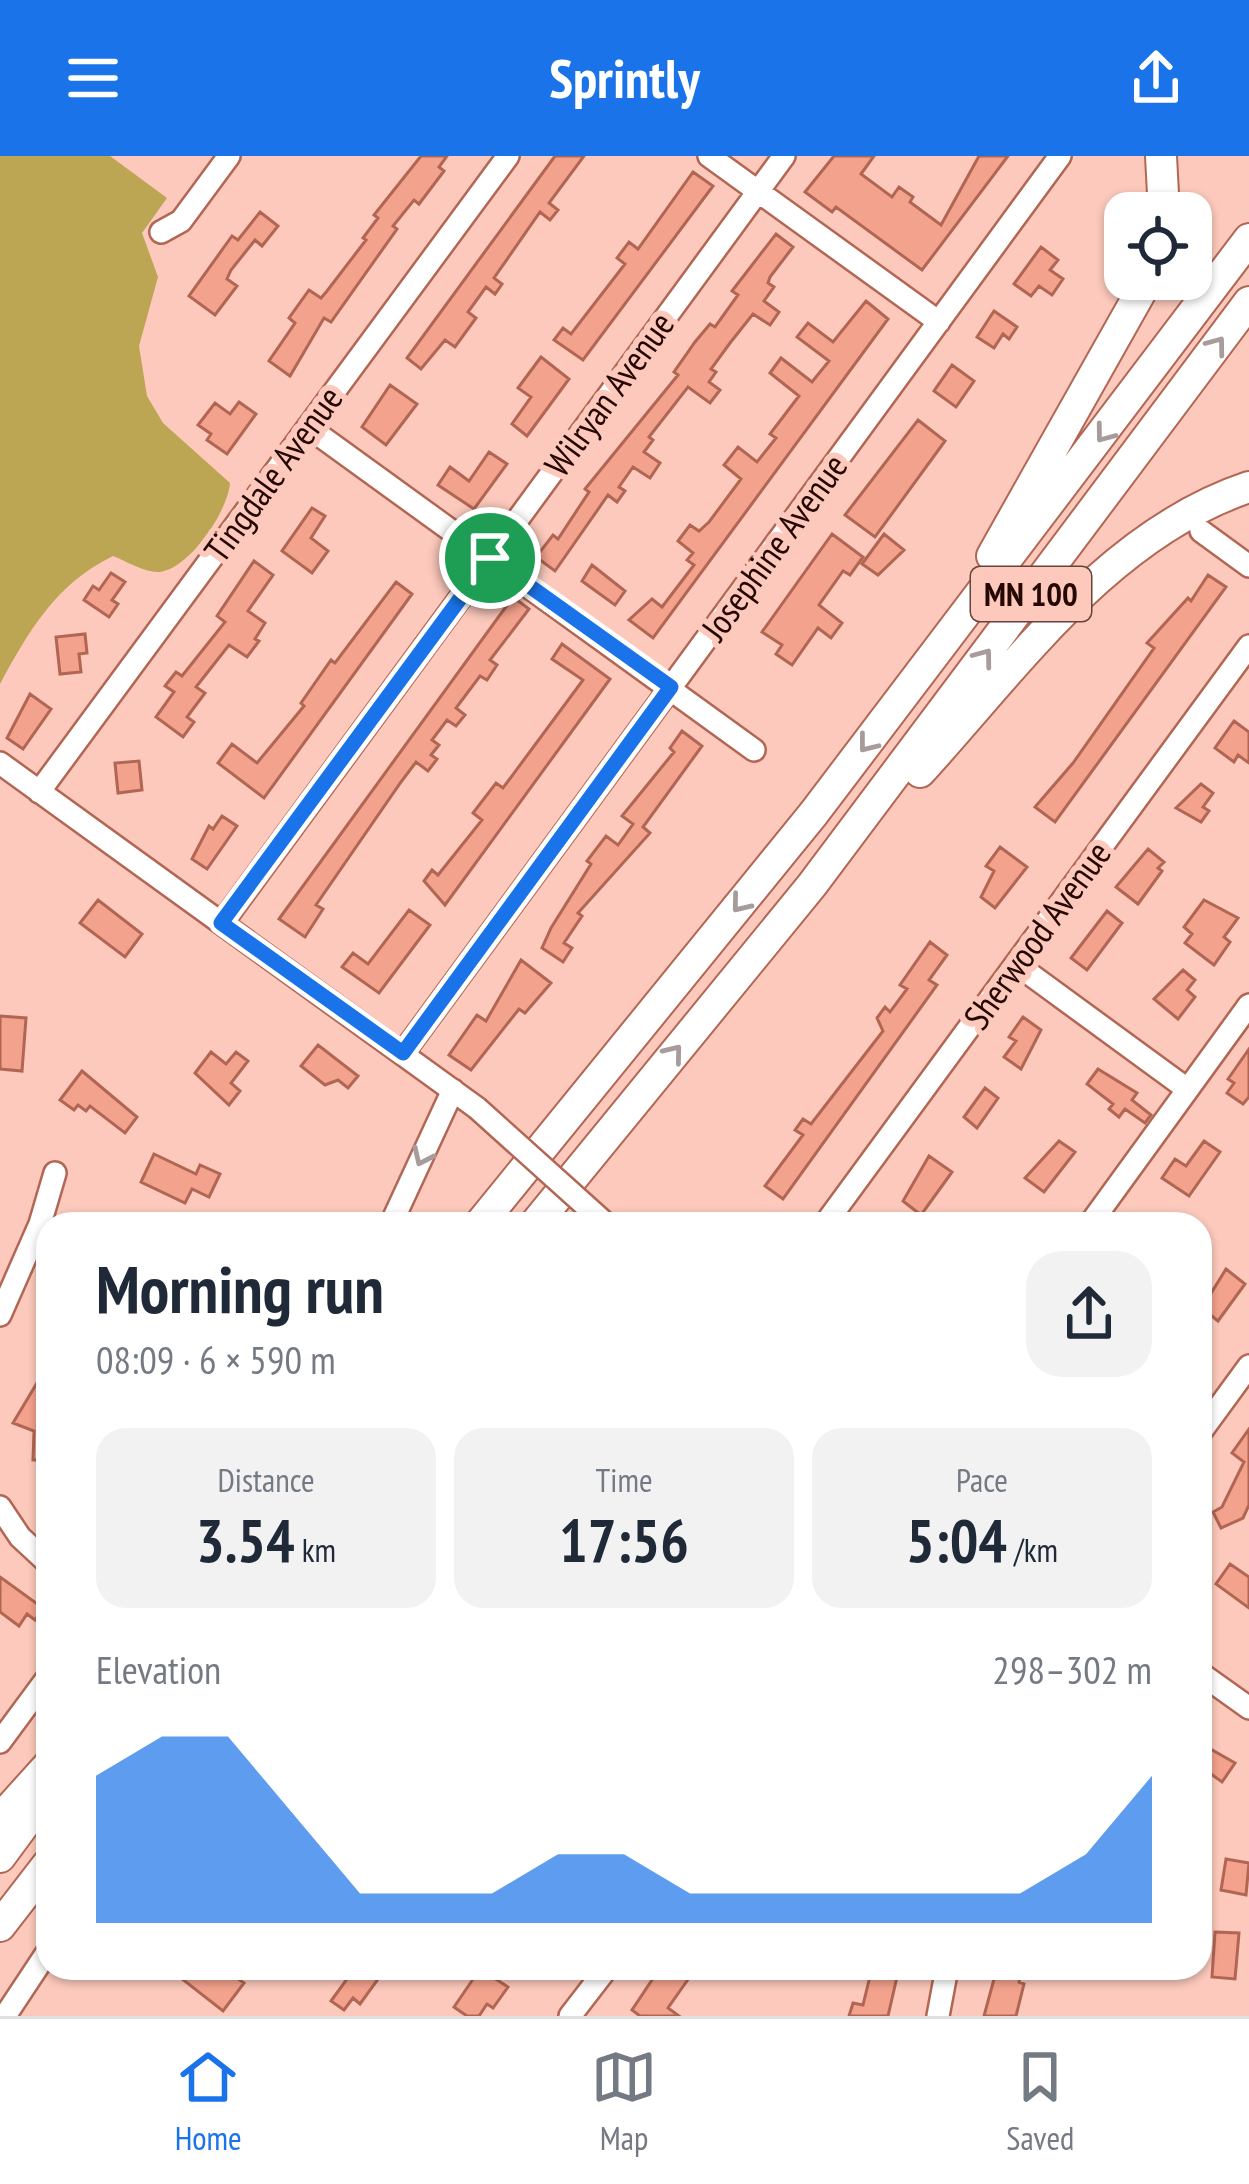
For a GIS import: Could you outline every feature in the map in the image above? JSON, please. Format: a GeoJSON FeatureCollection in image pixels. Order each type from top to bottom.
{"type":"FeatureCollection","features":[{"type":"Feature","properties":{"kind":"highway"},"geometry":{"type":"LineString","coordinates":[[1161,156],[1163,192]]}},
{"type":"Feature","properties":{"kind":"highway","name":"MN 100"},"geometry":{"type":"LineString","coordinates":[[490,1212],[971,610],[1249,239]]}},
{"type":"Feature","properties":{"kind":"highway"},"geometry":{"type":"LineString","coordinates":[[971,610],[986,566],[1136,300]]}},
{"type":"Feature","properties":{"kind":"highway","name":"MN 100"},"geometry":{"type":"LineString","coordinates":[[545,1212],[812,885],[1249,302]]}},
{"type":"Feature","properties":{"kind":"highway"},"geometry":{"type":"LineString","coordinates":[[812,885],[1086,592],[1165,527],[1249,488]]}},
{"type":"Feature","properties":{"kind":"highway"},"geometry":{"type":"LineString","coordinates":[[0,1819],[36,1779]]}},
{"type":"Feature","properties":{"kind":"highway"},"geometry":{"type":"LineString","coordinates":[[0,1857],[36,1808]]}},
{"type":"Feature","properties":{"kind":"highway"},"geometry":{"type":"LineString","coordinates":[[0,1926],[36,1880]]}},
{"type":"Feature","properties":{"kind":"street"},"geometry":{"type":"LineString","coordinates":[[161,232],[181,221],[230,156]]}},
{"type":"Feature","properties":{"kind":"street","name":"Tingdale Avenue"},"geometry":{"type":"LineString","coordinates":[[39,792],[508,156]]}},
{"type":"Feature","properties":{"kind":"street"},"geometry":{"type":"LineString","coordinates":[[709,156],[939,322]]}},
{"type":"Feature","properties":{"kind":"street","name":"Wilryan Avenue"},"geometry":{"type":"LineString","coordinates":[[221,923],[784,156]]}},
{"type":"Feature","properties":{"kind":"street","name":"Josephine Avenue"},"geometry":{"type":"LineString","coordinates":[[403,1053],[1060,156]]}},
{"type":"Feature","properties":{"kind":"street"},"geometry":{"type":"LineString","coordinates":[[308,428],[754,749]]}},
{"type":"Feature","properties":{"kind":"street"},"geometry":{"type":"LineString","coordinates":[[1201,531],[1249,566]]}},
{"type":"Feature","properties":{"kind":"street","name":"Sherwood Avenue"},"geometry":{"type":"LineString","coordinates":[[834,1212],[1249,646]]}},
{"type":"Feature","properties":{"kind":"street"},"geometry":{"type":"LineString","coordinates":[[0,764],[477,1108],[593,1212]]}},
{"type":"Feature","properties":{"kind":"street"},"geometry":{"type":"LineString","coordinates":[[1016,964],[1187,1089]]}},
{"type":"Feature","properties":{"kind":"street"},"geometry":{"type":"LineString","coordinates":[[1099,1212],[1249,1005]]}},
{"type":"Feature","properties":{"kind":"street"},"geometry":{"type":"LineString","coordinates":[[397,1212],[453,1090]]}},
{"type":"Feature","properties":{"kind":"street"},"geometry":{"type":"LineString","coordinates":[[44,1212],[55,1173]]}},
{"type":"Feature","properties":{"kind":"street"},"geometry":{"type":"LineString","coordinates":[[0,1315],[36,1233]]}},
{"type":"Feature","properties":{"kind":"street"},"geometry":{"type":"LineString","coordinates":[[1212,1417],[1249,1366]]}},
{"type":"Feature","properties":{"kind":"street"},"geometry":{"type":"LineString","coordinates":[[0,1507],[20,1538],[36,1552]]}},
{"type":"Feature","properties":{"kind":"street"},"geometry":{"type":"LineString","coordinates":[[1212,1682],[1249,1708]]}},
{"type":"Feature","properties":{"kind":"street"},"geometry":{"type":"LineString","coordinates":[[0,1742],[36,1693]]}},
{"type":"Feature","properties":{"kind":"street"},"geometry":{"type":"LineString","coordinates":[[5,2016],[36,1969]]}},
{"type":"Feature","properties":{"kind":"street"},"geometry":{"type":"LineString","coordinates":[[570,2016],[598,1980]]}},
{"type":"Feature","properties":{"kind":"street"},"geometry":{"type":"LineString","coordinates":[[938,2016],[945,1980]]}},
{"type":"Feature","properties":{"kind":"shaded area"},"geometry":{"type":"Polygon","coordinates":[[[0,156],[110,156],[167,198],[142,233],[158,277],[139,346],[147,396],[163,423],[230,483],[206,536],[172,568],[148,571],[113,556],[76,580],[34,627],[0,684],[0,156]]]}},
{"type":"Feature","properties":{"kind":"building"},"geometry":{"type":"Polygon","coordinates":[[[421,156],[447,156],[439,167],[444,171],[419,204],[414,200],[393,226],[397,229],[331,322],[324,318],[290,376],[269,361],[295,323],[289,318],[309,290],[321,298],[327,291],[366,240],[378,218],[374,215],[421,156]]]}},
{"type":"Feature","properties":{"kind":"building"},"geometry":{"type":"Polygon","coordinates":[[[555,156],[584,156],[549,203],[558,210],[550,220],[540,212],[494,278],[502,284],[495,294],[486,287],[468,312],[476,318],[455,347],[445,340],[421,369],[407,358],[555,156]]]}},
{"type":"Feature","properties":{"kind":"building"},"geometry":{"type":"Polygon","coordinates":[[[834,156],[874,156],[861,174],[892,197],[899,187],[913,197],[910,202],[941,225],[979,156],[1008,156],[922,270],[836,207],[832,212],[805,192],[834,156]]]}},
{"type":"Feature","properties":{"kind":"building"},"geometry":{"type":"Polygon","coordinates":[[[693,172],[713,186],[583,360],[554,340],[563,328],[571,334],[625,264],[617,258],[629,242],[638,249],[693,172]]]}},
{"type":"Feature","properties":{"kind":"building"},"geometry":{"type":"Polygon","coordinates":[[[260,212],[278,226],[262,246],[255,240],[231,270],[227,279],[237,286],[215,315],[189,296],[232,236],[238,240],[260,212]]]}},
{"type":"Feature","properties":{"kind":"building"},"geometry":{"type":"Polygon","coordinates":[[[776,234],[793,247],[770,277],[768,283],[774,287],[764,301],[779,312],[770,325],[753,314],[730,343],[711,369],[716,372],[709,382],[720,390],[710,403],[688,387],[649,437],[653,440],[644,452],[660,463],[650,478],[633,467],[619,487],[625,491],[617,502],[608,495],[555,571],[536,557],[553,535],[558,539],[589,492],[585,489],[678,375],[674,372],[695,342],[710,324],[715,327],[738,295],[732,291],[776,234]]]}},
{"type":"Feature","properties":{"kind":"building"},"geometry":{"type":"Polygon","coordinates":[[[1041,247],[1058,260],[1050,270],[1063,279],[1052,295],[1039,286],[1031,296],[1014,284],[1041,247]]]}},
{"type":"Feature","properties":{"kind":"building"},"geometry":{"type":"Polygon","coordinates":[[[866,301],[888,319],[653,638],[629,620],[652,599],[662,607],[694,565],[687,560],[693,553],[678,541],[690,525],[699,531],[709,522],[741,479],[724,465],[738,447],[757,462],[776,438],[770,434],[799,396],[770,373],[781,358],[812,382],[829,361],[797,337],[808,323],[833,342],[866,301]]]}},
{"type":"Feature","properties":{"kind":"building"},"geometry":{"type":"Polygon","coordinates":[[[994,311],[1017,327],[1009,339],[1003,334],[994,348],[977,337],[994,311]]]}},
{"type":"Feature","properties":{"kind":"building"},"geometry":{"type":"Polygon","coordinates":[[[541,357],[569,379],[527,436],[512,424],[531,397],[518,388],[541,357]]]}},
{"type":"Feature","properties":{"kind":"building"},"geometry":{"type":"Polygon","coordinates":[[[952,365],[974,381],[956,407],[934,391],[952,365]]]}},
{"type":"Feature","properties":{"kind":"building"},"geometry":{"type":"Polygon","coordinates":[[[390,385],[417,404],[386,445],[362,427],[390,385]]]}},
{"type":"Feature","properties":{"kind":"building"},"geometry":{"type":"Polygon","coordinates":[[[239,402],[256,414],[227,454],[207,440],[211,434],[198,425],[215,403],[230,414],[239,402]]]}},
{"type":"Feature","properties":{"kind":"building"},"geometry":{"type":"Polygon","coordinates":[[[918,420],[945,441],[875,537],[845,515],[918,420]]]}},
{"type":"Feature","properties":{"kind":"building"},"geometry":{"type":"Polygon","coordinates":[[[489,452],[507,464],[474,509],[438,485],[450,467],[469,481],[489,452]]]}},
{"type":"Feature","properties":{"kind":"building"},"geometry":{"type":"Polygon","coordinates":[[[312,508],[325,516],[311,538],[328,551],[312,573],[282,551],[312,508]]]}},
{"type":"Feature","properties":{"kind":"building"},"geometry":{"type":"Polygon","coordinates":[[[832,534],[863,557],[850,575],[843,571],[819,605],[842,623],[831,638],[818,628],[792,665],[776,654],[782,645],[762,632],[832,534]]]}},
{"type":"Feature","properties":{"kind":"building"},"geometry":{"type":"Polygon","coordinates":[[[884,534],[904,550],[878,575],[862,564],[884,534]]]}},
{"type":"Feature","properties":{"kind":"building"},"geometry":{"type":"Polygon","coordinates":[[[254,561],[273,575],[248,611],[265,623],[255,639],[259,641],[247,657],[229,645],[196,687],[205,693],[187,717],[194,722],[183,737],[156,717],[174,692],[165,686],[176,672],[182,676],[225,622],[217,616],[254,561]]]}},
{"type":"Feature","properties":{"kind":"building"},"geometry":{"type":"Polygon","coordinates":[[[592,565],[625,591],[615,605],[582,581],[592,565]]]}},
{"type":"Feature","properties":{"kind":"building"},"geometry":{"type":"Polygon","coordinates":[[[111,573],[125,582],[112,600],[118,604],[109,617],[84,600],[111,573]]]}},
{"type":"Feature","properties":{"kind":"building"},"geometry":{"type":"Polygon","coordinates":[[[1208,575],[1226,587],[1055,822],[1035,807],[1073,763],[1154,648],[1147,643],[1188,598],[1191,601],[1208,575]]]}},
{"type":"Feature","properties":{"kind":"building"},"geometry":{"type":"Polygon","coordinates":[[[396,582],[412,594],[264,798],[218,763],[232,744],[257,763],[304,706],[301,703],[331,660],[335,663],[396,582]]]}},
{"type":"Feature","properties":{"kind":"building"},"geometry":{"type":"Polygon","coordinates":[[[513,597],[529,609],[490,660],[497,665],[487,680],[480,676],[456,708],[465,715],[456,726],[447,720],[432,740],[439,745],[431,755],[437,759],[428,771],[416,762],[401,782],[316,905],[323,909],[305,937],[279,919],[513,597]]]}},
{"type":"Feature","properties":{"kind":"building"},"geometry":{"type":"Polygon","coordinates":[[[85,634],[87,653],[79,654],[81,672],[60,674],[56,637],[85,634]]]}},
{"type":"Feature","properties":{"kind":"building"},"geometry":{"type":"Polygon","coordinates":[[[562,644],[610,679],[445,905],[424,881],[432,870],[438,875],[482,820],[473,813],[496,783],[503,788],[583,680],[552,659],[562,644]]]}},
{"type":"Feature","properties":{"kind":"building"},"geometry":{"type":"Polygon","coordinates":[[[30,694],[51,709],[23,749],[7,738],[30,694]]]}},
{"type":"Feature","properties":{"kind":"building"},"geometry":{"type":"Polygon","coordinates":[[[1234,721],[1249,732],[1249,763],[1238,755],[1234,762],[1215,748],[1234,721]]]}},
{"type":"Feature","properties":{"kind":"building"},"geometry":{"type":"Polygon","coordinates":[[[682,731],[702,746],[643,827],[650,833],[578,913],[582,916],[564,943],[572,948],[563,962],[542,948],[551,928],[606,836],[618,845],[633,824],[622,816],[674,752],[670,748],[682,731]]]}},
{"type":"Feature","properties":{"kind":"building"},"geometry":{"type":"Polygon","coordinates":[[[139,761],[142,790],[118,793],[115,763],[139,761]]]}},
{"type":"Feature","properties":{"kind":"building"},"geometry":{"type":"Polygon","coordinates":[[[1201,784],[1213,793],[1203,807],[1209,811],[1201,822],[1176,808],[1201,784]]]}},
{"type":"Feature","properties":{"kind":"building"},"geometry":{"type":"Polygon","coordinates":[[[222,816],[237,826],[207,869],[192,859],[209,826],[213,829],[222,816]]]}},
{"type":"Feature","properties":{"kind":"building"},"geometry":{"type":"Polygon","coordinates":[[[1000,847],[1027,867],[995,908],[981,897],[994,871],[986,866],[1000,847]]]}},
{"type":"Feature","properties":{"kind":"building"},"geometry":{"type":"Polygon","coordinates":[[[1148,849],[1164,862],[1138,904],[1116,887],[1148,849]]]}},
{"type":"Feature","properties":{"kind":"building"},"geometry":{"type":"Polygon","coordinates":[[[98,900],[142,934],[125,957],[80,923],[98,900]]]}},
{"type":"Feature","properties":{"kind":"building"},"geometry":{"type":"Polygon","coordinates":[[[1204,900],[1238,918],[1224,937],[1230,942],[1214,965],[1185,943],[1192,934],[1184,927],[1204,900]]]}},
{"type":"Feature","properties":{"kind":"building"},"geometry":{"type":"Polygon","coordinates":[[[409,910],[430,925],[379,993],[342,967],[353,953],[368,964],[409,910]]]}},
{"type":"Feature","properties":{"kind":"building"},"geometry":{"type":"Polygon","coordinates":[[[1107,911],[1122,923],[1087,970],[1071,958],[1107,911]]]}},
{"type":"Feature","properties":{"kind":"building"},"geometry":{"type":"Polygon","coordinates":[[[930,942],[947,955],[929,980],[937,985],[783,1199],[765,1186],[803,1135],[795,1130],[803,1119],[811,1124],[883,1031],[877,1018],[885,1007],[890,1012],[907,989],[900,985],[930,942]]]}},
{"type":"Feature","properties":{"kind":"building"},"geometry":{"type":"Polygon","coordinates":[[[521,960],[551,983],[525,1013],[519,1009],[471,1070],[449,1055],[477,1015],[486,1021],[521,960]]]}},
{"type":"Feature","properties":{"kind":"building"},"geometry":{"type":"Polygon","coordinates":[[[1183,970],[1195,980],[1187,990],[1195,997],[1178,1019],[1154,999],[1183,970]]]}},
{"type":"Feature","properties":{"kind":"building"},"geometry":{"type":"Polygon","coordinates":[[[0,1016],[26,1018],[22,1071],[0,1069],[0,1016]]]}},
{"type":"Feature","properties":{"kind":"building"},"geometry":{"type":"Polygon","coordinates":[[[1023,1017],[1041,1030],[1021,1069],[1004,1057],[1016,1041],[1009,1037],[1023,1017]]]}},
{"type":"Feature","properties":{"kind":"building"},"geometry":{"type":"Polygon","coordinates":[[[318,1045],[358,1076],[348,1088],[338,1080],[325,1085],[301,1066],[318,1045]]]}},
{"type":"Feature","properties":{"kind":"building"},"geometry":{"type":"Polygon","coordinates":[[[1249,1049],[1249,1097],[1243,1104],[1227,1093],[1234,1083],[1228,1079],[1249,1049]]]}},
{"type":"Feature","properties":{"kind":"building"},"geometry":{"type":"Polygon","coordinates":[[[211,1052],[226,1064],[236,1052],[248,1061],[231,1083],[240,1091],[229,1105],[195,1073],[211,1052]]]}},
{"type":"Feature","properties":{"kind":"building"},"geometry":{"type":"Polygon","coordinates":[[[1098,1069],[1137,1093],[1132,1100],[1151,1115],[1145,1123],[1125,1109],[1119,1117],[1109,1109],[1113,1104],[1087,1084],[1098,1069]]]}},
{"type":"Feature","properties":{"kind":"building"},"geometry":{"type":"Polygon","coordinates":[[[82,1071],[137,1117],[125,1133],[90,1106],[86,1111],[78,1105],[74,1110],[60,1100],[82,1071]]]}},
{"type":"Feature","properties":{"kind":"building"},"geometry":{"type":"Polygon","coordinates":[[[985,1088],[998,1098],[977,1128],[964,1117],[985,1088]]]}},
{"type":"Feature","properties":{"kind":"building"},"geometry":{"type":"Polygon","coordinates":[[[1059,1141],[1075,1152],[1044,1192],[1025,1178],[1059,1141]]]}},
{"type":"Feature","properties":{"kind":"building"},"geometry":{"type":"Polygon","coordinates":[[[1204,1141],[1220,1152],[1189,1196],[1162,1178],[1175,1159],[1186,1166],[1204,1141]]]}},
{"type":"Feature","properties":{"kind":"building"},"geometry":{"type":"Polygon","coordinates":[[[154,1154],[196,1174],[200,1165],[220,1174],[209,1197],[192,1189],[185,1203],[141,1182],[154,1154]]]}},
{"type":"Feature","properties":{"kind":"building"},"geometry":{"type":"Polygon","coordinates":[[[929,1156],[952,1172],[923,1212],[903,1201],[929,1156]]]}},
{"type":"Feature","properties":{"kind":"building"},"geometry":{"type":"Polygon","coordinates":[[[1226,1269],[1245,1284],[1218,1321],[1212,1316],[1212,1292],[1226,1269]]]}},
{"type":"Feature","properties":{"kind":"building"},"geometry":{"type":"Polygon","coordinates":[[[36,1385],[36,1460],[34,1431],[13,1423],[36,1385]]]}},
{"type":"Feature","properties":{"kind":"building"},"geometry":{"type":"Polygon","coordinates":[[[1249,1429],[1249,1505],[1243,1518],[1221,1528],[1213,1512],[1222,1507],[1244,1462],[1232,1453],[1249,1429]]]}},
{"type":"Feature","properties":{"kind":"building"},"geometry":{"type":"Polygon","coordinates":[[[1230,1564],[1249,1577],[1249,1608],[1216,1584],[1230,1564]]]}},
{"type":"Feature","properties":{"kind":"building"},"geometry":{"type":"Polygon","coordinates":[[[0,1577],[36,1603],[35,1620],[27,1614],[19,1626],[0,1612],[0,1577]]]}},
{"type":"Feature","properties":{"kind":"building"},"geometry":{"type":"Polygon","coordinates":[[[1212,1750],[1235,1763],[1222,1782],[1212,1775],[1212,1750]]]}},
{"type":"Feature","properties":{"kind":"building"},"geometry":{"type":"Polygon","coordinates":[[[1226,1859],[1249,1863],[1246,1895],[1221,1890],[1226,1859]]]}},
{"type":"Feature","properties":{"kind":"building"},"geometry":{"type":"Polygon","coordinates":[[[1215,1932],[1239,1933],[1235,1979],[1212,1977],[1215,1932]]]}},
{"type":"Feature","properties":{"kind":"building"},"geometry":{"type":"Polygon","coordinates":[[[183,1980],[244,1983],[223,2011],[183,1980]]]}},
{"type":"Feature","properties":{"kind":"building"},"geometry":{"type":"Polygon","coordinates":[[[346,1980],[377,1980],[360,2004],[353,1998],[344,2010],[331,2001],[346,1980]]]}},
{"type":"Feature","properties":{"kind":"building"},"geometry":{"type":"Polygon","coordinates":[[[472,1980],[497,1980],[508,1987],[493,2008],[487,2004],[479,2016],[467,2016],[454,2007],[472,1980]]]}},
{"type":"Feature","properties":{"kind":"building"},"geometry":{"type":"Polygon","coordinates":[[[652,1980],[688,1980],[668,2008],[679,2016],[640,2016],[632,2010],[652,1980]]]}},
{"type":"Feature","properties":{"kind":"building"},"geometry":{"type":"Polygon","coordinates":[[[869,1980],[896,1980],[888,2016],[849,2016],[853,2003],[863,2005],[869,1980]]]}},
{"type":"Feature","properties":{"kind":"building"},"geometry":{"type":"Polygon","coordinates":[[[994,1980],[1024,1984],[1016,2016],[984,2016],[994,1980]]]}},
{"type":"Feature","properties":{"kind":"route"},"geometry":{"type":"LineString","coordinates":[[490,558],[671,687],[403,1053],[221,923],[490,558]]}}]}
